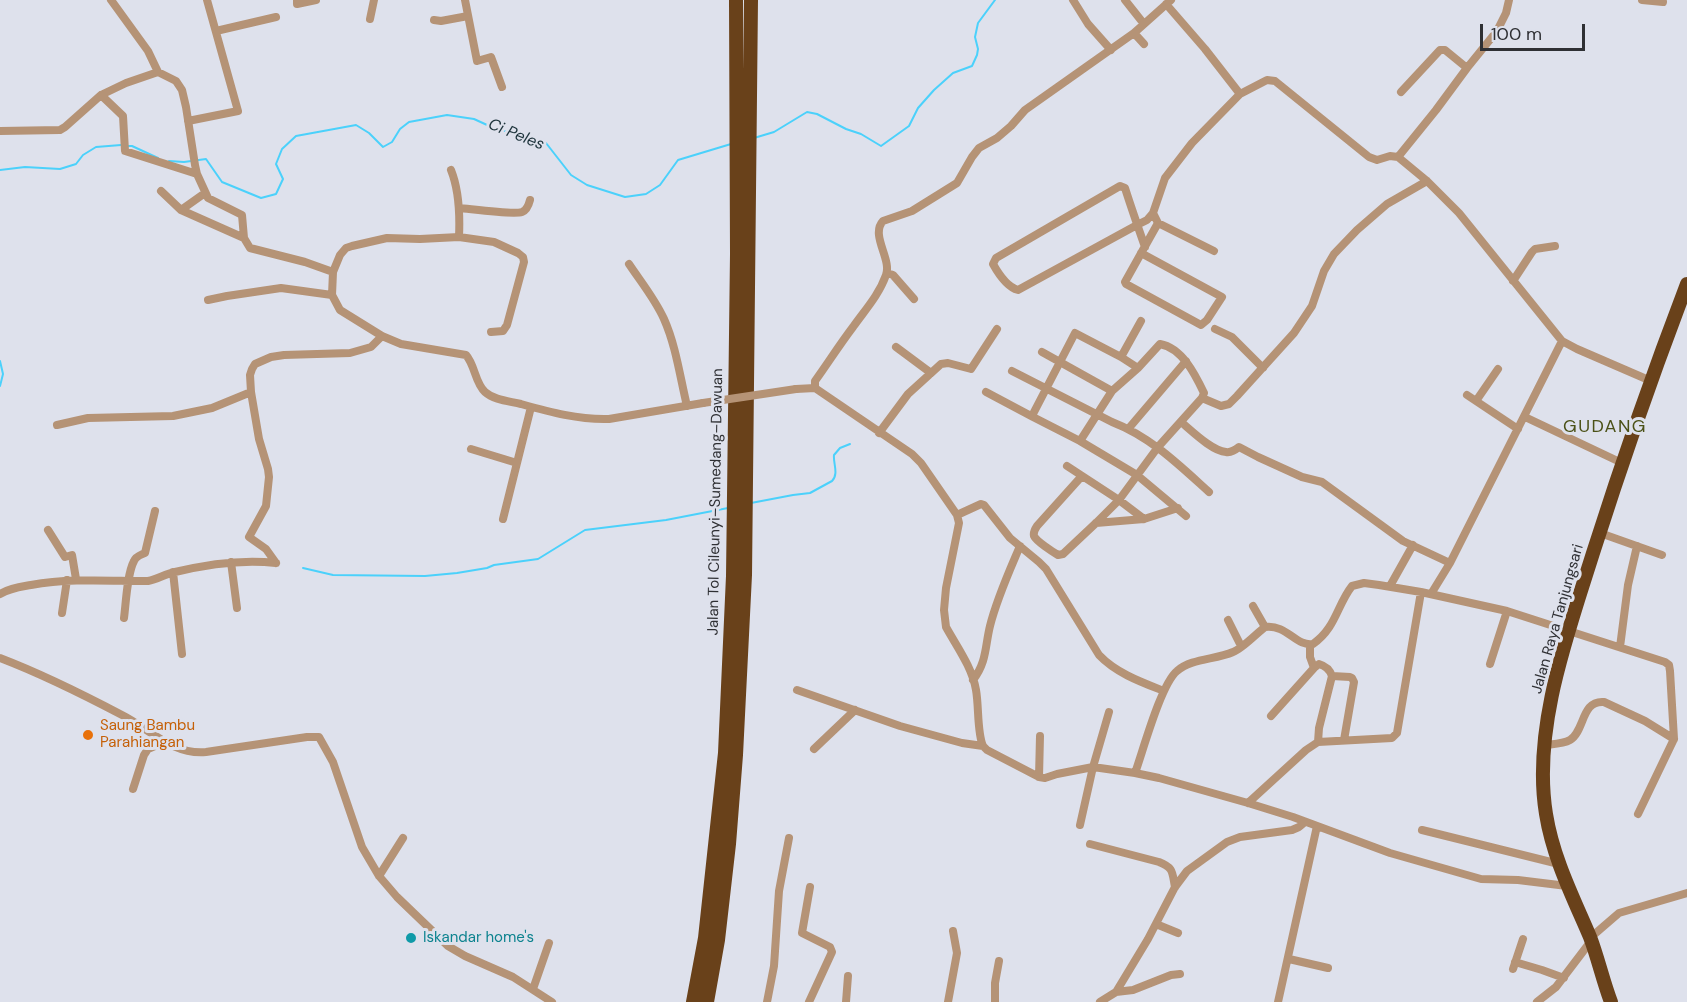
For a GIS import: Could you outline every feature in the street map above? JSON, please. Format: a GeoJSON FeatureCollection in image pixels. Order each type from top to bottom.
{"type":"FeatureCollection","features":[{"type":"Feature","properties":{"kind":"highway","name":"Jalan Tol Cileunyi–Sumedang–Dawuan"},"geometry":{"type":"LineString","coordinates":[[707,1002],[718,940],[736,755],[745,575],[746,351],[736,0]]}},
{"type":"Feature","properties":{"kind":"highway","name":"Jalan Tol Cileunyi–Sumedang–Dawuan"},"geometry":{"type":"LineString","coordinates":[[693,1002],[705,938],[725,753],[733,576],[751,0]]}},
{"type":"Feature","properties":{"kind":"highway","name":"Jalan Raya Tanjungsari"},"geometry":{"type":"LineString","coordinates":[[1611,1002],[1590,940],[1559,864],[1548,826],[1543,782],[1545,744],[1556,678],[1568,632],[1622,463],[1687,284]]}},
{"type":"Feature","properties":{"kind":"street"},"geometry":{"type":"LineString","coordinates":[[111,0],[147,51],[158,72],[176,81],[182,90],[197,174],[208,198],[242,215],[244,238],[250,248],[305,262],[333,272]]}},
{"type":"Feature","properties":{"kind":"street"},"geometry":{"type":"LineString","coordinates":[[188,121],[238,111],[207,0]]}},
{"type":"Feature","properties":{"kind":"street"},"geometry":{"type":"LineString","coordinates":[[297,0],[297,4],[316,0]]}},
{"type":"Feature","properties":{"kind":"street"},"geometry":{"type":"LineString","coordinates":[[370,19],[374,0]]}},
{"type":"Feature","properties":{"kind":"street"},"geometry":{"type":"LineString","coordinates":[[465,0],[477,61],[491,57],[502,87]]}},
{"type":"Feature","properties":{"kind":"street"},"geometry":{"type":"LineString","coordinates":[[1072,0],[1088,24],[1111,50]]}},
{"type":"Feature","properties":{"kind":"street"},"geometry":{"type":"LineString","coordinates":[[1125,0],[1144,24]]}},
{"type":"Feature","properties":{"kind":"street"},"geometry":{"type":"LineString","coordinates":[[1398,157],[1501,25],[1509,0]]}},
{"type":"Feature","properties":{"kind":"street"},"geometry":{"type":"LineString","coordinates":[[1642,0],[1663,2]]}},
{"type":"Feature","properties":{"kind":"street"},"geometry":{"type":"LineString","coordinates":[[814,388],[815,381],[872,302],[887,273],[879,232],[880,224],[912,211],[957,183],[979,148],[997,138],[1025,110],[1134,33],[1168,2],[1240,94]]}},
{"type":"Feature","properties":{"kind":"street"},"geometry":{"type":"LineString","coordinates":[[434,20],[468,16]]}},
{"type":"Feature","properties":{"kind":"street"},"geometry":{"type":"LineString","coordinates":[[216,31],[276,18]]}},
{"type":"Feature","properties":{"kind":"street"},"geometry":{"type":"LineString","coordinates":[[1134,33],[1144,44]]}},
{"type":"Feature","properties":{"kind":"street"},"geometry":{"type":"LineString","coordinates":[[1401,92],[1440,50],[1445,50],[1467,68]]}},
{"type":"Feature","properties":{"kind":"street"},"geometry":{"type":"LineString","coordinates":[[0,131],[60,130],[101,95],[126,82],[158,72]]}},
{"type":"Feature","properties":{"kind":"street"},"geometry":{"type":"LineString","coordinates":[[1158,223],[1143,250],[1126,279],[1126,284],[1201,325],[1207,320],[1222,297],[1143,250],[1137,225],[1125,188],[1120,186],[996,258],[993,264],[1008,285],[1018,290],[1137,225],[1153,213],[1165,178],[1192,143],[1240,94],[1267,80],[1275,81],[1370,157],[1377,160],[1390,156],[1398,157],[1427,181],[1460,213],[1562,341],[1651,381]]}},
{"type":"Feature","properties":{"kind":"street"},"geometry":{"type":"LineString","coordinates":[[101,95],[123,116],[124,144],[128,152],[197,174]]}},
{"type":"Feature","properties":{"kind":"street"},"geometry":{"type":"LineString","coordinates":[[451,170],[459,208],[459,237]]}},
{"type":"Feature","properties":{"kind":"street"},"geometry":{"type":"LineString","coordinates":[[1202,398],[1221,406],[1229,404],[1294,333],[1312,306],[1324,271],[1334,254],[1357,230],[1388,204],[1427,181]]}},
{"type":"Feature","properties":{"kind":"street"},"geometry":{"type":"LineString","coordinates":[[161,190],[181,210],[244,238]]}},
{"type":"Feature","properties":{"kind":"street"},"geometry":{"type":"LineString","coordinates":[[181,210],[205,193]]}},
{"type":"Feature","properties":{"kind":"street"},"geometry":{"type":"LineString","coordinates":[[459,208],[522,212],[530,200]]}},
{"type":"Feature","properties":{"kind":"street"},"geometry":{"type":"LineString","coordinates":[[1153,213],[1158,223],[1214,251]]}},
{"type":"Feature","properties":{"kind":"street"},"geometry":{"type":"LineString","coordinates":[[491,332],[503,331],[506,328],[524,259],[518,253],[494,242],[459,237],[387,238],[346,248],[340,255],[333,272],[332,295],[340,309],[382,336],[416,347],[463,353],[471,360],[482,389],[495,398],[555,414],[601,419],[814,388],[912,454],[921,463],[957,515],[959,523],[946,588],[945,619],[946,627],[973,680],[979,709],[980,741],[983,746]]}},
{"type":"Feature","properties":{"kind":"street"},"geometry":{"type":"LineString","coordinates":[[1513,281],[1535,249],[1555,246]]}},
{"type":"Feature","properties":{"kind":"street"},"geometry":{"type":"LineString","coordinates":[[628,264],[664,319],[671,337],[687,406]]}},
{"type":"Feature","properties":{"kind":"street"},"geometry":{"type":"LineString","coordinates":[[887,273],[892,275],[914,299]]}},
{"type":"Feature","properties":{"kind":"street"},"geometry":{"type":"LineString","coordinates":[[208,300],[281,288],[332,295]]}},
{"type":"Feature","properties":{"kind":"street"},"geometry":{"type":"LineString","coordinates":[[1121,357],[1141,321]]}},
{"type":"Feature","properties":{"kind":"street"},"geometry":{"type":"LineString","coordinates":[[879,433],[908,394],[941,364],[948,363],[971,369],[997,329]]}},
{"type":"Feature","properties":{"kind":"street"},"geometry":{"type":"LineString","coordinates":[[1215,329],[1232,338],[1263,368]]}},
{"type":"Feature","properties":{"kind":"street"},"geometry":{"type":"LineString","coordinates":[[1033,417],[1076,333],[1138,368]]}},
{"type":"Feature","properties":{"kind":"street"},"geometry":{"type":"LineString","coordinates":[[0,594],[11,589],[72,580],[148,581],[172,572],[231,562],[251,560],[276,563],[266,549],[249,537],[266,506],[269,477],[259,439],[251,392],[252,369],[255,364],[271,357],[350,353],[371,347],[382,336]]}},
{"type":"Feature","properties":{"kind":"street"},"geometry":{"type":"LineString","coordinates":[[1431,594],[1450,563],[1562,341]]}},
{"type":"Feature","properties":{"kind":"street"},"geometry":{"type":"LineString","coordinates":[[1080,441],[1112,391],[1160,344],[1169,347],[1186,361],[1204,393],[1158,447],[1119,500],[1061,555],[1056,554],[1034,536],[1035,530],[1081,477]]}},
{"type":"Feature","properties":{"kind":"street"},"geometry":{"type":"LineString","coordinates":[[896,347],[931,373]]}},
{"type":"Feature","properties":{"kind":"street"},"geometry":{"type":"LineString","coordinates":[[1042,352],[1112,391]]}},
{"type":"Feature","properties":{"kind":"street"},"geometry":{"type":"LineString","coordinates":[[1129,428],[1186,361]]}},
{"type":"Feature","properties":{"kind":"street"},"geometry":{"type":"LineString","coordinates":[[1476,401],[1498,369]]}},
{"type":"Feature","properties":{"kind":"street"},"geometry":{"type":"LineString","coordinates":[[1012,371],[1129,428],[1158,447],[1209,492]]}},
{"type":"Feature","properties":{"kind":"street"},"geometry":{"type":"LineString","coordinates":[[57,425],[87,418],[173,416],[212,408],[251,392]]}},
{"type":"Feature","properties":{"kind":"street"},"geometry":{"type":"LineString","coordinates":[[986,392],[1080,441],[1137,475],[1186,516]]}},
{"type":"Feature","properties":{"kind":"street"},"geometry":{"type":"LineString","coordinates":[[1467,395],[1518,429]]}},
{"type":"Feature","properties":{"kind":"street"},"geometry":{"type":"LineString","coordinates":[[503,519],[531,407]]}},
{"type":"Feature","properties":{"kind":"street"},"geometry":{"type":"LineString","coordinates":[[1525,417],[1622,463]]}},
{"type":"Feature","properties":{"kind":"street"},"geometry":{"type":"LineString","coordinates":[[1181,422],[1216,449],[1232,452],[1239,447],[1302,477],[1322,483],[1403,541],[1450,563]]}},
{"type":"Feature","properties":{"kind":"street"},"geometry":{"type":"LineString","coordinates":[[471,449],[517,463]]}},
{"type":"Feature","properties":{"kind":"street"},"geometry":{"type":"LineString","coordinates":[[1067,466],[1144,519]]}},
{"type":"Feature","properties":{"kind":"street"},"geometry":{"type":"LineString","coordinates":[[957,515],[983,504],[1010,538],[1046,569],[1099,655],[1107,663],[1137,680],[1164,691]]}},
{"type":"Feature","properties":{"kind":"street"},"geometry":{"type":"LineString","coordinates":[[1096,523],[1144,519],[1178,508]]}},
{"type":"Feature","properties":{"kind":"street"},"geometry":{"type":"LineString","coordinates":[[124,618],[134,560],[146,551],[154,511]]}},
{"type":"Feature","properties":{"kind":"street"},"geometry":{"type":"LineString","coordinates":[[48,530],[65,557],[72,555],[72,580],[62,613]]}},
{"type":"Feature","properties":{"kind":"street"},"geometry":{"type":"LineString","coordinates":[[1600,533],[1662,555]]}},
{"type":"Feature","properties":{"kind":"street"},"geometry":{"type":"LineString","coordinates":[[1390,586],[1413,545]]}},
{"type":"Feature","properties":{"kind":"street"},"geometry":{"type":"LineString","coordinates":[[973,680],[981,668],[990,626],[1020,546]]}},
{"type":"Feature","properties":{"kind":"street"},"geometry":{"type":"LineString","coordinates":[[1620,647],[1628,585],[1637,546]]}},
{"type":"Feature","properties":{"kind":"street"},"geometry":{"type":"LineString","coordinates":[[231,562],[237,608]]}},
{"type":"Feature","properties":{"kind":"street"},"geometry":{"type":"LineString","coordinates":[[172,572],[182,654]]}},
{"type":"Feature","properties":{"kind":"street"},"geometry":{"type":"LineString","coordinates":[[1135,773],[1164,691],[1176,672],[1185,666],[1233,652],[1265,627],[1279,627],[1305,644],[1310,645],[1317,642],[1336,619],[1352,586],[1364,583],[1421,592],[1508,611],[1669,665],[1674,739],[1638,814]]}},
{"type":"Feature","properties":{"kind":"street"},"geometry":{"type":"LineString","coordinates":[[1248,803],[1306,750],[1318,742],[1392,738],[1397,733],[1421,592]]}},
{"type":"Feature","properties":{"kind":"street"},"geometry":{"type":"LineString","coordinates":[[1253,606],[1265,627]]}},
{"type":"Feature","properties":{"kind":"street"},"geometry":{"type":"LineString","coordinates":[[1490,664],[1508,611]]}},
{"type":"Feature","properties":{"kind":"street"},"geometry":{"type":"LineString","coordinates":[[1228,620],[1241,646]]}},
{"type":"Feature","properties":{"kind":"street"},"geometry":{"type":"LineString","coordinates":[[1310,645],[1310,657],[1314,668]]}},
{"type":"Feature","properties":{"kind":"street"},"geometry":{"type":"LineString","coordinates":[[0,658],[35,672],[126,717],[164,742],[195,753],[307,736],[320,737],[333,762],[362,847],[379,876],[397,897],[448,946],[465,956],[494,967],[552,1002]]}},
{"type":"Feature","properties":{"kind":"street"},"geometry":{"type":"LineString","coordinates":[[1271,716],[1314,668],[1319,664],[1323,666],[1332,676],[1319,728],[1318,742]]}},
{"type":"Feature","properties":{"kind":"street"},"geometry":{"type":"LineString","coordinates":[[1332,676],[1350,677],[1354,682],[1344,740]]}},
{"type":"Feature","properties":{"kind":"street"},"geometry":{"type":"LineString","coordinates":[[797,690],[900,726],[962,743],[983,746],[1039,777],[1045,778],[1093,767],[1135,773],[1248,803],[1381,850],[1481,879],[1518,880],[1567,886]]}},
{"type":"Feature","properties":{"kind":"street"},"geometry":{"type":"LineString","coordinates":[[1545,744],[1564,743],[1572,739],[1586,712],[1600,701],[1645,721],[1674,739]]}},
{"type":"Feature","properties":{"kind":"street"},"geometry":{"type":"LineString","coordinates":[[814,749],[855,710]]}},
{"type":"Feature","properties":{"kind":"street"},"geometry":{"type":"LineString","coordinates":[[1080,825],[1093,767],[1109,712]]}},
{"type":"Feature","properties":{"kind":"street"},"geometry":{"type":"LineString","coordinates":[[1039,777],[1040,736]]}},
{"type":"Feature","properties":{"kind":"street"},"geometry":{"type":"LineString","coordinates":[[133,789],[144,755],[148,749],[164,742]]}},
{"type":"Feature","properties":{"kind":"street"},"geometry":{"type":"LineString","coordinates":[[1116,992],[1175,887],[1187,871],[1227,842],[1254,834],[1292,830],[1299,828],[1305,822]]}},
{"type":"Feature","properties":{"kind":"street"},"geometry":{"type":"LineString","coordinates":[[1278,1002],[1317,826]]}},
{"type":"Feature","properties":{"kind":"street"},"geometry":{"type":"LineString","coordinates":[[1422,830],[1559,864]]}},
{"type":"Feature","properties":{"kind":"street"},"geometry":{"type":"LineString","coordinates":[[379,876],[403,838]]}},
{"type":"Feature","properties":{"kind":"street"},"geometry":{"type":"LineString","coordinates":[[768,1002],[774,966],[779,891],[789,838]]}},
{"type":"Feature","properties":{"kind":"street"},"geometry":{"type":"LineString","coordinates":[[1090,844],[1168,866],[1172,870],[1175,887]]}},
{"type":"Feature","properties":{"kind":"street"},"geometry":{"type":"LineString","coordinates":[[809,1002],[832,952],[830,947],[802,933],[810,887]]}},
{"type":"Feature","properties":{"kind":"street"},"geometry":{"type":"LineString","coordinates":[[1537,1002],[1556,987],[1590,940],[1619,913],[1687,892]]}},
{"type":"Feature","properties":{"kind":"street"},"geometry":{"type":"LineString","coordinates":[[1156,924],[1178,933]]}},
{"type":"Feature","properties":{"kind":"street"},"geometry":{"type":"LineString","coordinates":[[948,1002],[957,953],[953,931]]}},
{"type":"Feature","properties":{"kind":"street"},"geometry":{"type":"LineString","coordinates":[[1523,939],[1514,965],[1542,970],[1564,978]]}},
{"type":"Feature","properties":{"kind":"street"},"geometry":{"type":"LineString","coordinates":[[533,989],[549,943]]}},
{"type":"Feature","properties":{"kind":"street"},"geometry":{"type":"LineString","coordinates":[[1288,959],[1328,968]]}},
{"type":"Feature","properties":{"kind":"street"},"geometry":{"type":"LineString","coordinates":[[995,1002],[995,983],[999,962]]}},
{"type":"Feature","properties":{"kind":"street"},"geometry":{"type":"LineString","coordinates":[[1100,1002],[1116,992],[1132,990],[1171,975],[1180,974]]}},
{"type":"Feature","properties":{"kind":"street"},"geometry":{"type":"LineString","coordinates":[[846,1002],[848,976]]}},
{"type":"Feature","properties":{"kind":"waterway","name":"Ci Peles"},"geometry":{"type":"LineString","coordinates":[[754,138],[774,132],[807,112],[817,114],[861,134],[881,146],[909,126],[918,108],[953,73],[972,66],[978,49],[975,37],[978,23],[995,0]]}},
{"type":"Feature","properties":{"kind":"waterway","name":"Ci Peles"},"geometry":{"type":"LineString","coordinates":[[169,161],[184,162],[206,159],[222,182],[261,198],[276,194],[283,179],[276,164],[282,149],[296,136],[356,125],[369,133],[383,147],[392,142],[400,129],[409,122],[447,115],[474,119],[498,130],[525,134],[546,143],[571,175],[587,185],[625,197],[646,194],[660,185],[678,160],[731,144]]}},
{"type":"Feature","properties":{"kind":"waterway","name":"Ci Peles"},"geometry":{"type":"LineString","coordinates":[[0,170],[25,167],[60,169],[76,164],[83,155],[96,147],[121,145]]}},
{"type":"Feature","properties":{"kind":"waterway","name":"Ci Peles"},"geometry":{"type":"LineString","coordinates":[[127,146],[132,146],[158,158]]}},
{"type":"Feature","properties":{"kind":"waterway","name":"Ci Peles"},"geometry":{"type":"LineString","coordinates":[[0,361],[3,374],[0,386]]}},
{"type":"Feature","properties":{"kind":"waterway"},"geometry":{"type":"LineString","coordinates":[[751,503],[810,493],[832,481],[835,472],[834,455],[840,448],[850,444]]}},
{"type":"Feature","properties":{"kind":"waterway"},"geometry":{"type":"LineString","coordinates":[[303,568],[333,575],[425,576],[457,573],[538,559],[585,530],[666,520],[728,508]]}},
{"type":"Feature","properties":{"kind":"place","name":"Saung Bambu Parahiangan"},"geometry":{"type":"Point","coordinates":[88,735]}},
{"type":"Feature","properties":{"kind":"place","name":"Iskandar home's"},"geometry":{"type":"Point","coordinates":[411,938]}},
{"type":"Feature","properties":{"kind":"district","name":"GUDANG"},"geometry":{"type":"Point","coordinates":[1605,427]}}]}
